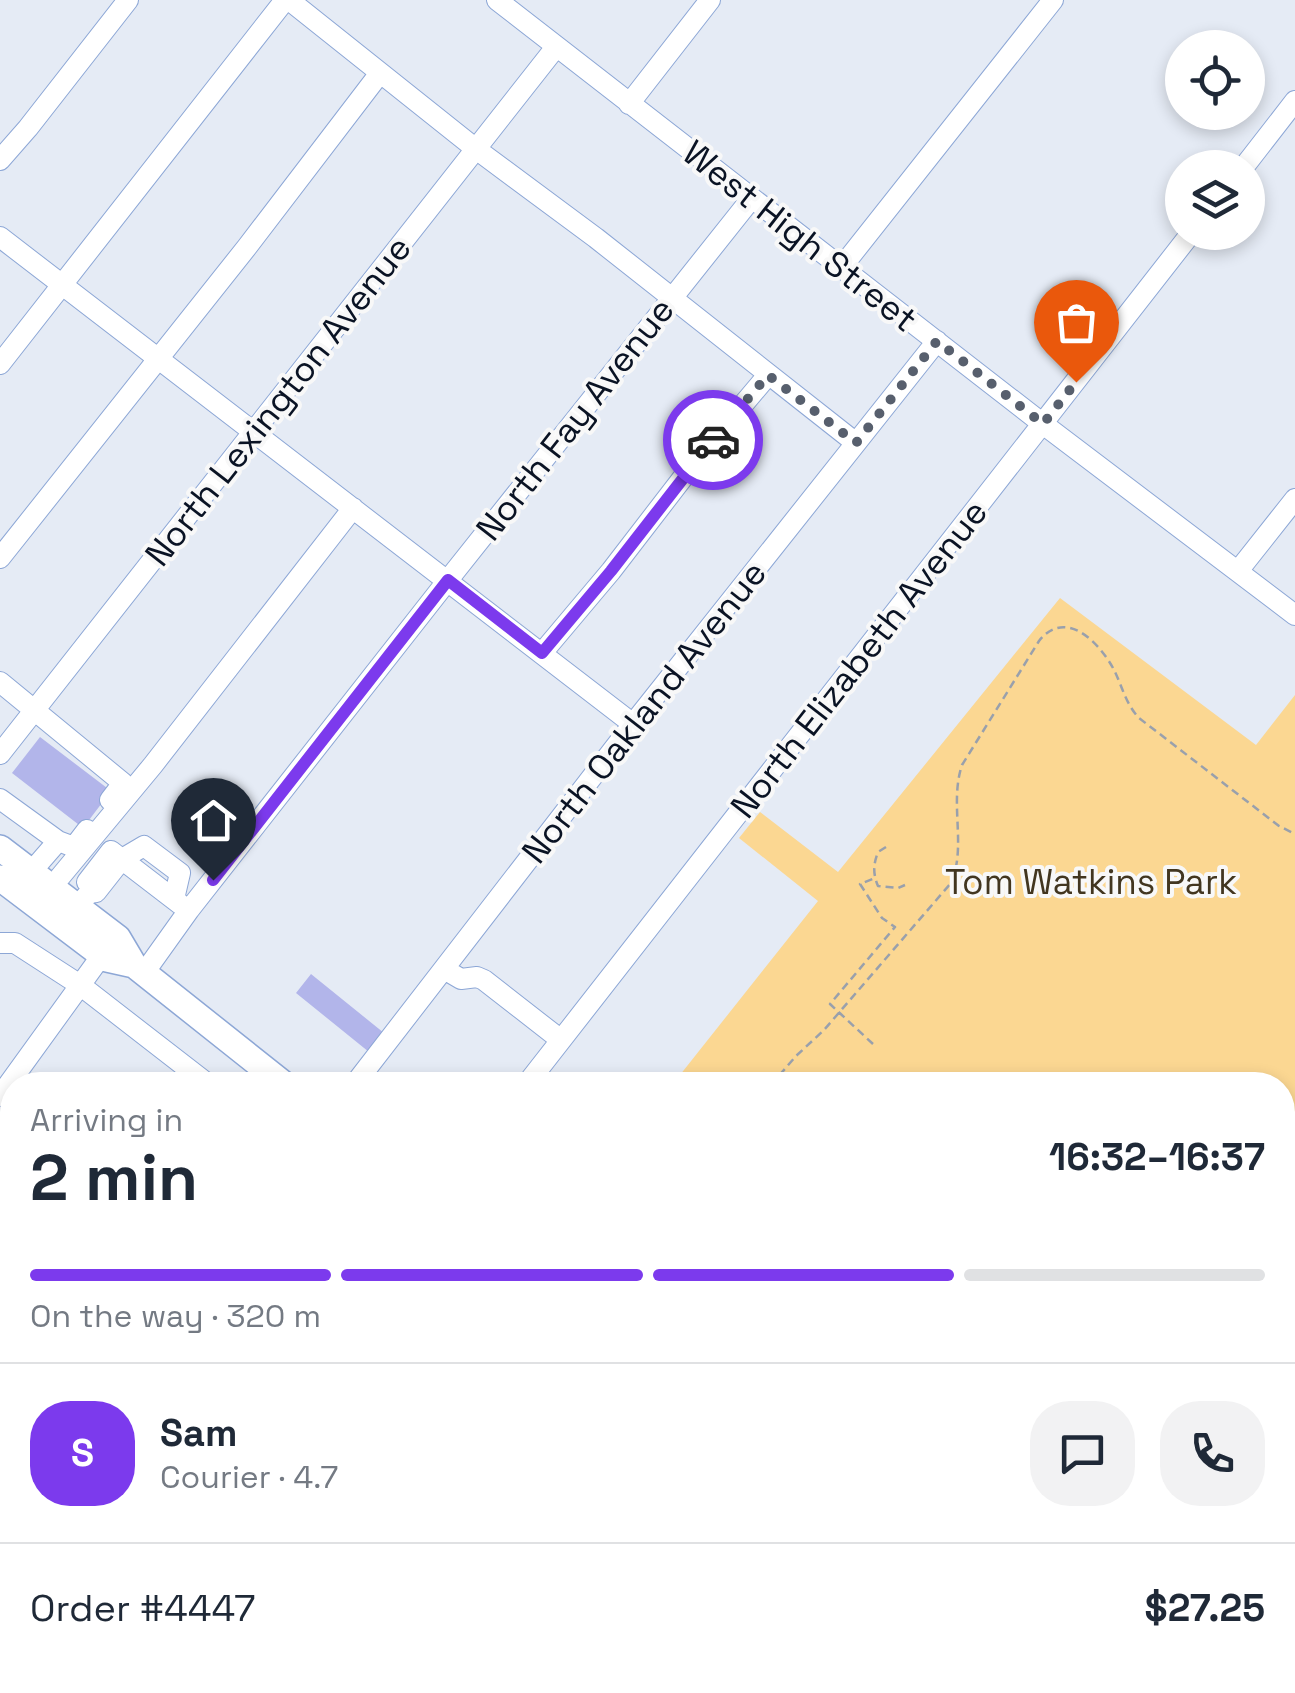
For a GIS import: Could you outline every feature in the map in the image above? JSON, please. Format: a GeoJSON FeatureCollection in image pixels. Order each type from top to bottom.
{"type":"FeatureCollection","features":[{"type":"Feature","properties":{"kind":"main road"},"geometry":{"type":"LineString","coordinates":[[0,848],[31,872],[83,900],[118,938],[139,969],[269,1072]]}},
{"type":"Feature","properties":{"kind":"main road"},"geometry":{"type":"LineString","coordinates":[[0,878],[107,959],[139,969]]}},
{"type":"Feature","properties":{"kind":"street"},"geometry":{"type":"LineString","coordinates":[[0,160],[128,0]]}},
{"type":"Feature","properties":{"kind":"street"},"geometry":{"type":"LineString","coordinates":[[0,364],[287,0],[856,443]]}},
{"type":"Feature","properties":{"kind":"street","name":"West High Street"},"geometry":{"type":"LineString","coordinates":[[497,0],[1043,424],[1295,614]]}},
{"type":"Feature","properties":{"kind":"street"},"geometry":{"type":"LineString","coordinates":[[629,104],[710,0]]}},
{"type":"Feature","properties":{"kind":"street"},"geometry":{"type":"LineString","coordinates":[[842,268],[1053,0]]}},
{"type":"Feature","properties":{"kind":"street","name":"North Lexington Avenue"},"geometry":{"type":"LineString","coordinates":[[0,754],[556,47]]}},
{"type":"Feature","properties":{"kind":"street"},"geometry":{"type":"LineString","coordinates":[[0,558],[380,73]]}},
{"type":"Feature","properties":{"kind":"street"},"geometry":{"type":"LineString","coordinates":[[1257,150],[1295,101]]}},
{"type":"Feature","properties":{"kind":"street","name":"North Fay Avenue"},"geometry":{"type":"LineString","coordinates":[[139,969],[182,905],[448,580],[751,198]]}},
{"type":"Feature","properties":{"kind":"street"},"geometry":{"type":"LineString","coordinates":[[0,237],[633,724]]}},
{"type":"Feature","properties":{"kind":"street","name":"North Elizabeth Avenue"},"geometry":{"type":"LineString","coordinates":[[536,1072],[1178,250]]}},
{"type":"Feature","properties":{"kind":"street","name":"North Oakland Avenue"},"geometry":{"type":"LineString","coordinates":[[364,1072],[633,724],[937,341]]}},
{"type":"Feature","properties":{"kind":"street"},"geometry":{"type":"LineString","coordinates":[[542,653],[768,375]]}},
{"type":"Feature","properties":{"kind":"street"},"geometry":{"type":"LineString","coordinates":[[1238,571],[1295,498]]}},
{"type":"Feature","properties":{"kind":"street"},"geometry":{"type":"LineString","coordinates":[[60,877],[153,765],[353,508]]}},
{"type":"Feature","properties":{"kind":"street"},"geometry":{"type":"LineString","coordinates":[[0,682],[123,783],[74,847],[58,842],[0,799]]}},
{"type":"Feature","properties":{"kind":"street"},"geometry":{"type":"LineString","coordinates":[[31,872],[58,842]]}},
{"type":"Feature","properties":{"kind":"street"},"geometry":{"type":"LineString","coordinates":[[83,900],[86,884],[110,851],[122,859],[144,846],[180,873],[182,905]]}},
{"type":"Feature","properties":{"kind":"street"},"geometry":{"type":"LineString","coordinates":[[0,943],[15,943],[80,985],[192,1072]]}},
{"type":"Feature","properties":{"kind":"street"},"geometry":{"type":"LineString","coordinates":[[16,1072],[102,955]]}},
{"type":"Feature","properties":{"kind":"street"},"geometry":{"type":"LineString","coordinates":[[444,969],[461,979],[484,980],[561,1040]]}},
{"type":"Feature","properties":{"kind":"path"},"geometry":{"type":"LineString","coordinates":[[783,1072],[951,883],[957,852],[956,787],[962,765],[1051,628],[1071,628],[1088,638],[1106,658],[1139,718],[1279,826],[1295,834]]}},
{"type":"Feature","properties":{"kind":"path"},"geometry":{"type":"LineString","coordinates":[[886,848],[878,852],[874,861],[878,886],[905,885]]}},
{"type":"Feature","properties":{"kind":"path"},"geometry":{"type":"LineString","coordinates":[[873,1044],[830,1004],[895,928],[882,918],[860,884],[875,878]]}},
{"type":"Feature","properties":{"kind":"green space","name":"Tom Watkins Park"},"geometry":{"type":"Polygon","coordinates":[[[1060,598],[1256,745],[1295,695],[1295,1072],[682,1072],[818,901],[739,838],[760,812],[838,872],[1060,598]]]}},
{"type":"Feature","properties":{"kind":"building"},"geometry":{"type":"Polygon","coordinates":[[[40,737],[111,791],[83,828],[12,773],[40,737]]]}},
{"type":"Feature","properties":{"kind":"building"},"geometry":{"type":"Polygon","coordinates":[[[311,974],[384,1033],[369,1052],[296,993],[311,974]]]}},
{"type":"Feature","properties":{"kind":"way so far"},"geometry":{"type":"LineString","coordinates":[[713,440],[768,375],[856,443],[937,341],[1043,424],[1076,382]]}},
{"type":"Feature","properties":{"kind":"route"},"geometry":{"type":"LineString","coordinates":[[213,880],[448,580],[542,653],[713,440]]}}]}
